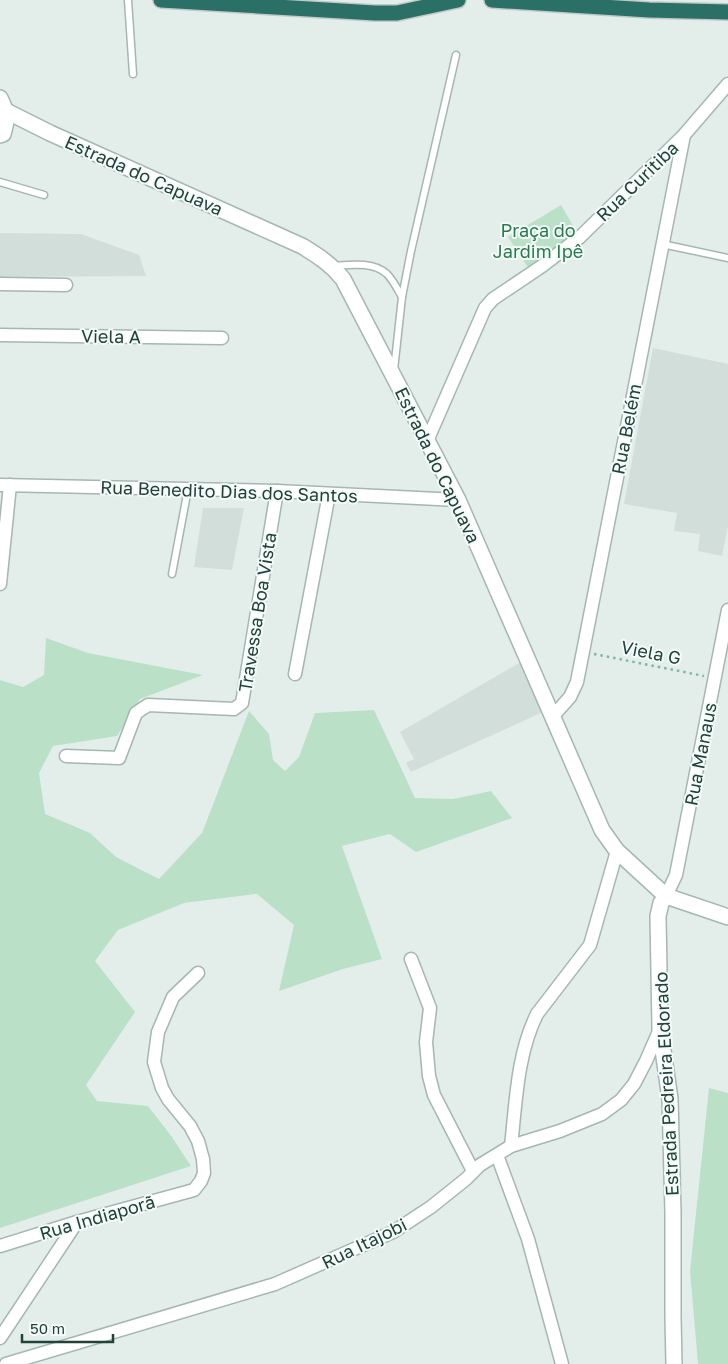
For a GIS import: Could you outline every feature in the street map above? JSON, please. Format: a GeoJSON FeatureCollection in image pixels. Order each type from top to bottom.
{"type":"FeatureCollection","features":[{"type":"Feature","properties":{"kind":"highway"},"geometry":{"type":"LineString","coordinates":[[161,0],[375,13],[397,13],[458,0]]}},
{"type":"Feature","properties":{"kind":"highway"},"geometry":{"type":"LineString","coordinates":[[492,0],[649,10],[728,12]]}},
{"type":"Feature","properties":{"kind":"street","name":"Rua Curitiba"},"geometry":{"type":"LineString","coordinates":[[427,441],[485,308],[494,299],[580,237],[684,136],[728,84]]}},
{"type":"Feature","properties":{"kind":"street","name":"Estrada do Capuava"},"geometry":{"type":"LineString","coordinates":[[2,107],[32,124],[302,246],[331,266],[342,279],[458,500],[602,830],[617,851],[666,896],[728,917]]}},
{"type":"Feature","properties":{"kind":"street"},"geometry":{"type":"LineString","coordinates":[[1,137],[6,126],[2,107]]}},
{"type":"Feature","properties":{"kind":"street"},"geometry":{"type":"LineString","coordinates":[[1,137],[32,124]]}},
{"type":"Feature","properties":{"kind":"street","name":"Rua Belém"},"geometry":{"type":"LineString","coordinates":[[553,716],[570,697],[574,689],[583,652],[684,136]]}},
{"type":"Feature","properties":{"kind":"street"},"geometry":{"type":"LineString","coordinates":[[0,284],[66,285]]}},
{"type":"Feature","properties":{"kind":"street","name":"Viela A"},"geometry":{"type":"LineString","coordinates":[[0,334],[222,338]]}},
{"type":"Feature","properties":{"kind":"street"},"geometry":{"type":"LineString","coordinates":[[0,584],[5,485]]}},
{"type":"Feature","properties":{"kind":"street","name":"Rua Benedito Dias dos Santos"},"geometry":{"type":"LineString","coordinates":[[5,485],[277,491],[458,500]]}},
{"type":"Feature","properties":{"kind":"street","name":"Travessa Boa Vista"},"geometry":{"type":"LineString","coordinates":[[66,756],[119,758],[136,713],[148,704],[234,709],[242,703],[277,491]]}},
{"type":"Feature","properties":{"kind":"street"},"geometry":{"type":"LineString","coordinates":[[295,674],[328,494]]}},
{"type":"Feature","properties":{"kind":"street","name":"Rua Manaus"},"geometry":{"type":"LineString","coordinates":[[666,896],[676,875],[728,610]]}},
{"type":"Feature","properties":{"kind":"street"},"geometry":{"type":"LineString","coordinates":[[511,1146],[521,1063],[531,1026],[542,1008],[590,945],[617,851]]}},
{"type":"Feature","properties":{"kind":"street","name":"Estrada Pedreira Eldorado"},"geometry":{"type":"LineString","coordinates":[[666,896],[661,903],[658,916],[660,1029],[670,1099],[674,1364]]}},
{"type":"Feature","properties":{"kind":"street"},"geometry":{"type":"LineString","coordinates":[[411,959],[430,1008],[426,1042],[429,1076],[434,1095],[474,1171]]}},
{"type":"Feature","properties":{"kind":"street","name":"Rua Indiaporã"},"geometry":{"type":"LineString","coordinates":[[0,1246],[77,1222],[194,1190],[201,1181],[204,1172],[198,1141],[190,1126],[168,1099],[162,1088],[154,1062],[158,1032],[173,997],[198,973]]}},
{"type":"Feature","properties":{"kind":"street","name":"Rua Itajobi"},"geometry":{"type":"LineString","coordinates":[[6,1364],[275,1284],[393,1232],[431,1207],[480,1165],[511,1146],[560,1132],[602,1114],[621,1100],[634,1084],[660,1029]]}},
{"type":"Feature","properties":{"kind":"street"},"geometry":{"type":"LineString","coordinates":[[497,1155],[528,1239],[562,1364]]}},
{"type":"Feature","properties":{"kind":"street"},"geometry":{"type":"LineString","coordinates":[[0,1338],[77,1222]]}},
{"type":"Feature","properties":{"kind":"lane"},"geometry":{"type":"LineString","coordinates":[[128,0],[133,74]]}},
{"type":"Feature","properties":{"kind":"lane"},"geometry":{"type":"LineString","coordinates":[[394,376],[402,297],[456,55]]}},
{"type":"Feature","properties":{"kind":"lane"},"geometry":{"type":"LineString","coordinates":[[0,182],[44,195]]}},
{"type":"Feature","properties":{"kind":"lane"},"geometry":{"type":"LineString","coordinates":[[662,244],[728,258]]}},
{"type":"Feature","properties":{"kind":"lane"},"geometry":{"type":"LineString","coordinates":[[331,266],[360,265],[379,269],[386,274],[402,297]]}},
{"type":"Feature","properties":{"kind":"lane"},"geometry":{"type":"LineString","coordinates":[[172,574],[188,489]]}},
{"type":"Feature","properties":{"kind":"path","name":"Viela G"},"geometry":{"type":"LineString","coordinates":[[583,652],[715,678]]}},
{"type":"Feature","properties":{"kind":"shaded area"},"geometry":{"type":"Polygon","coordinates":[[[0,233],[81,234],[139,255],[146,276],[0,277],[0,233]]]}},
{"type":"Feature","properties":{"kind":"shaded area"},"geometry":{"type":"Polygon","coordinates":[[[653,348],[728,364],[728,526],[722,556],[698,551],[700,534],[674,531],[677,513],[624,504],[653,348]]]}},
{"type":"Feature","properties":{"kind":"shaded area"},"geometry":{"type":"Polygon","coordinates":[[[203,508],[244,508],[232,570],[194,567],[203,508]]]}},
{"type":"Feature","properties":{"kind":"shaded area"},"geometry":{"type":"Polygon","coordinates":[[[521,662],[543,712],[411,772],[406,763],[414,759],[400,732],[521,662]]]}},
{"type":"Feature","properties":{"kind":"green space","name":"Praça do Jardim Ipê"},"geometry":{"type":"Polygon","coordinates":[[[561,205],[578,234],[529,269],[508,237],[561,205]]]}},
{"type":"Feature","properties":{"kind":"green space"},"geometry":{"type":"Polygon","coordinates":[[[46,638],[88,653],[203,675],[140,699],[117,736],[53,746],[39,773],[45,814],[90,833],[116,857],[159,879],[202,833],[249,711],[269,734],[273,760],[285,771],[299,757],[315,713],[374,710],[415,798],[453,799],[491,791],[512,818],[416,852],[390,834],[342,846],[382,959],[343,969],[279,991],[294,925],[257,894],[184,903],[118,930],[95,961],[135,1012],[86,1085],[97,1101],[148,1106],[191,1166],[0,1228],[0,680],[23,687],[44,675],[46,638]]]}},
{"type":"Feature","properties":{"kind":"green space"},"geometry":{"type":"Polygon","coordinates":[[[709,1088],[728,1093],[728,1364],[698,1364],[690,1271],[709,1088]]]}}]}
